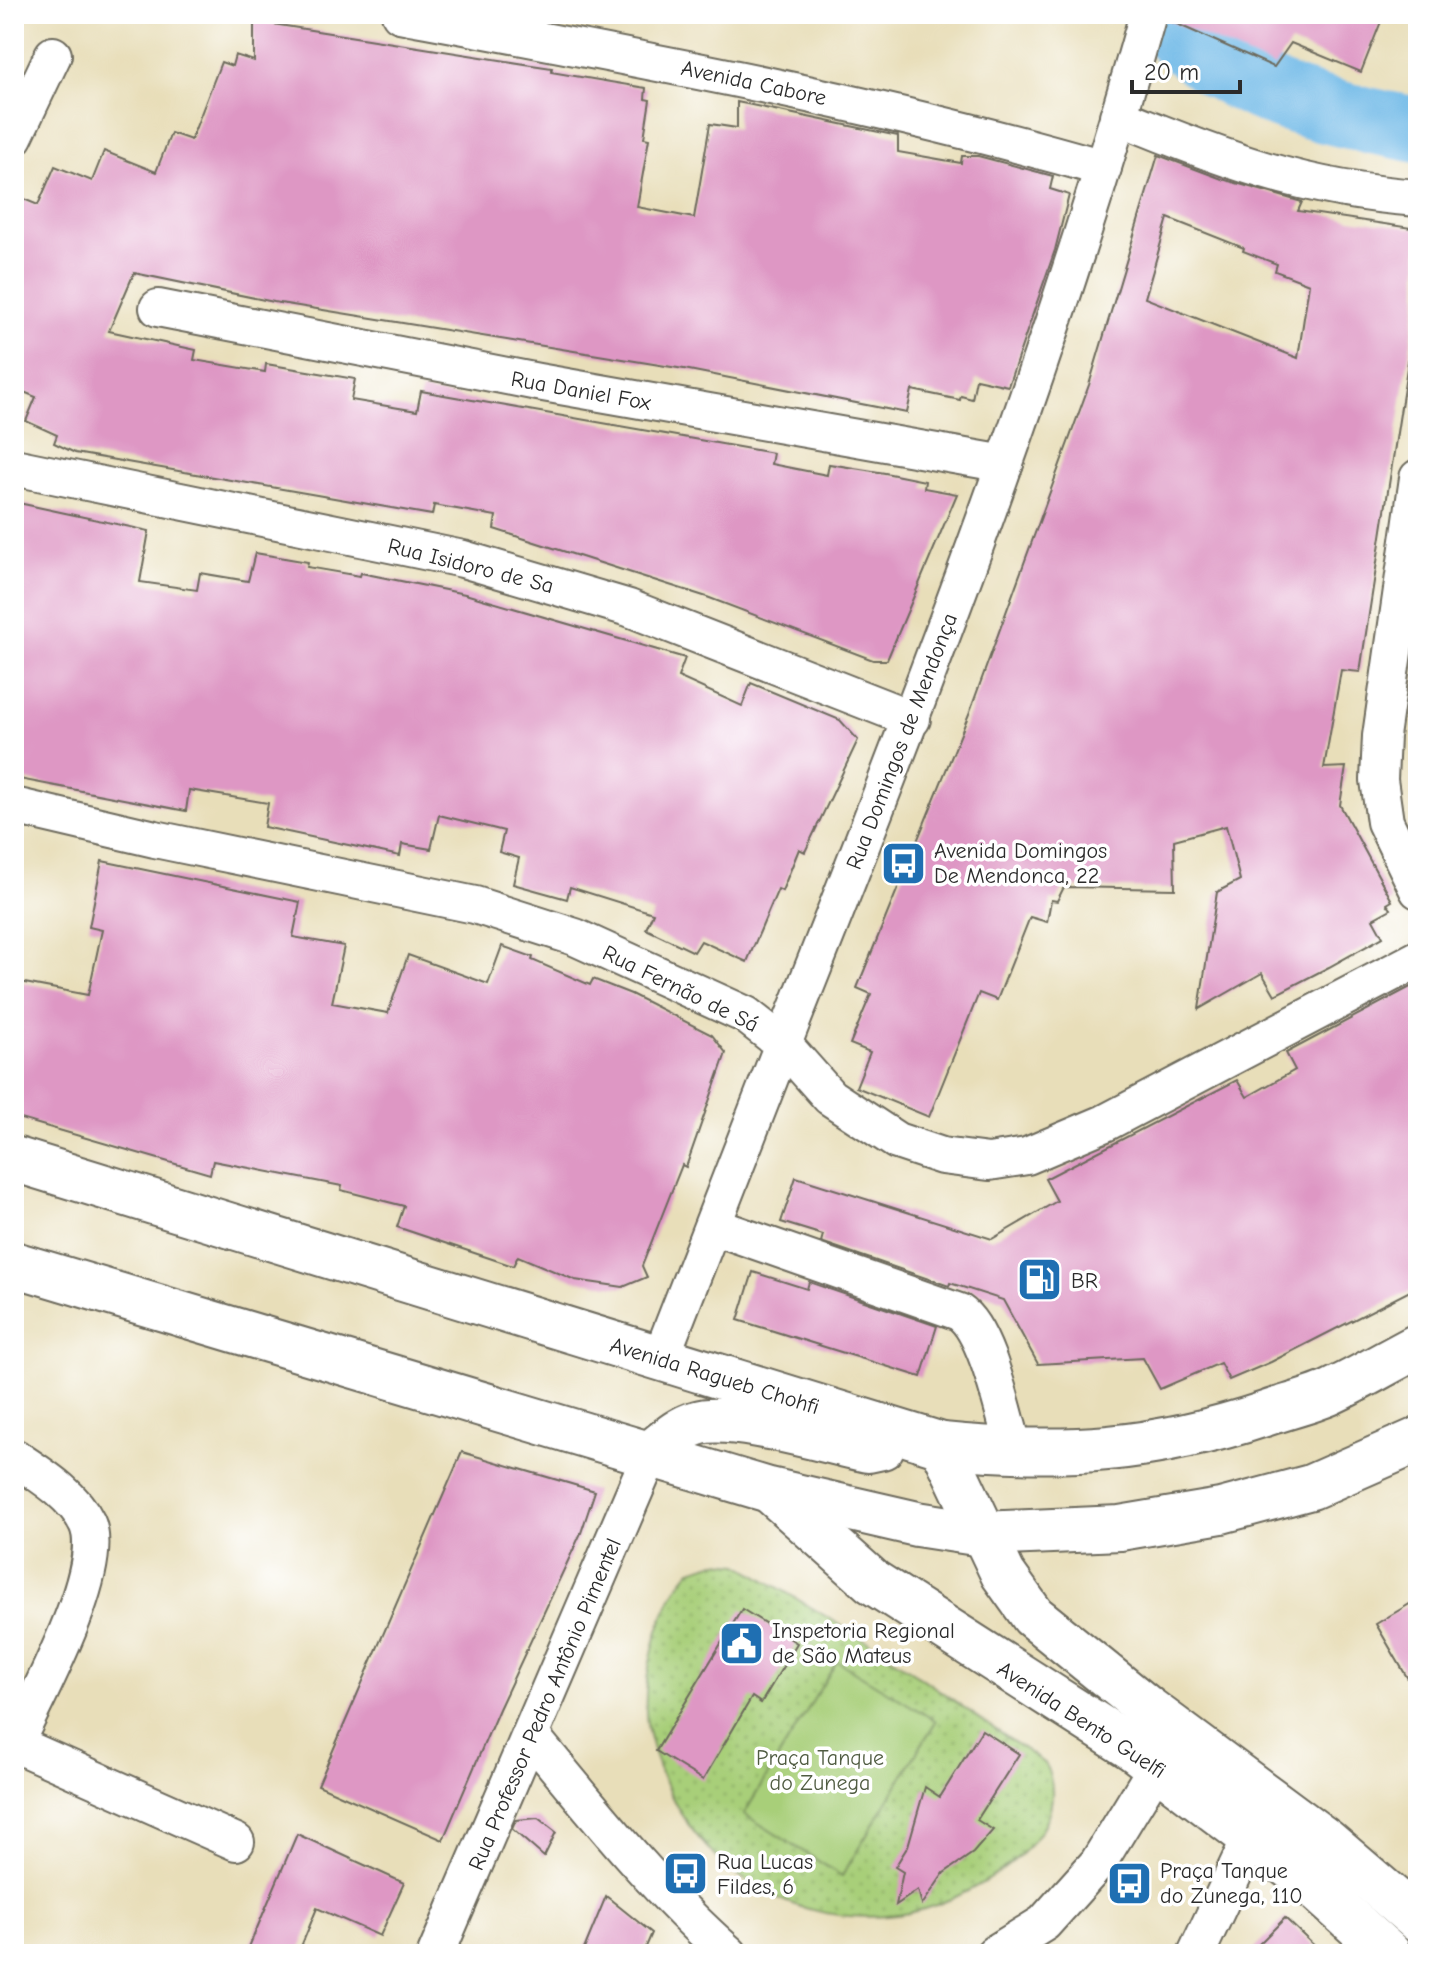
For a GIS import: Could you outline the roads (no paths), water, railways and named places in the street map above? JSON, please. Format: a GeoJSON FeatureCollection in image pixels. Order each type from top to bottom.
{"type":"FeatureCollection","features":[{"type":"Feature","properties":{"kind":"main road","name":"Avenida Ragueb Chohfi"},"geometry":{"type":"LineString","coordinates":[[14,1159],[933,1443],[1015,1452],[1081,1452],[1160,1444],[1215,1430],[1329,1393],[1418,1346]]}},
{"type":"Feature","properties":{"kind":"main road"},"geometry":{"type":"LineString","coordinates":[[14,1264],[769,1490],[917,1524],[982,1534],[1120,1528],[1221,1511],[1311,1487],[1418,1440]]}},
{"type":"Feature","properties":{"kind":"main road"},"geometry":{"type":"LineString","coordinates":[[651,1453],[677,1431],[700,1422],[726,1420],[868,1450],[933,1443]]}},
{"type":"Feature","properties":{"kind":"main road","name":"Avenida Bento Guelfi"},"geometry":{"type":"LineString","coordinates":[[933,1443],[1003,1574],[1033,1616],[1075,1653],[1156,1749],[1251,1837],[1301,1875],[1389,1954]]}},
{"type":"Feature","properties":{"kind":"main road","name":"Avenida Bento Guelfi"},"geometry":{"type":"LineString","coordinates":[[769,1490],[873,1582],[1156,1749],[1326,1841],[1418,1920]]}},
{"type":"Feature","properties":{"kind":"street","name":"Avenida Cabore"},"geometry":{"type":"LineString","coordinates":[[400,14],[772,84],[879,108],[1103,168]]}},
{"type":"Feature","properties":{"kind":"street","name":"Rua Domingos de Mendonça"},"geometry":{"type":"LineString","coordinates":[[661,1357],[912,719],[1005,464],[1103,168],[1148,14]]}},
{"type":"Feature","properties":{"kind":"street"},"geometry":{"type":"LineString","coordinates":[[14,137],[53,55]]}},
{"type":"Feature","properties":{"kind":"street"},"geometry":{"type":"LineString","coordinates":[[1118,116],[1221,159],[1288,180],[1347,192],[1418,198]]}},
{"type":"Feature","properties":{"kind":"street","name":"Rua Daniel Fox"},"geometry":{"type":"LineString","coordinates":[[158,308],[538,382],[1005,464]]}},
{"type":"Feature","properties":{"kind":"street","name":"Rua Isidoro de Sa"},"geometry":{"type":"LineString","coordinates":[[14,467],[463,559],[629,608],[912,719]]}},
{"type":"Feature","properties":{"kind":"street"},"geometry":{"type":"LineString","coordinates":[[1418,478],[1381,736],[1379,780],[1385,822],[1418,890]]}},
{"type":"Feature","properties":{"kind":"street","name":"Rua Fernão de Sá"},"geometry":{"type":"LineString","coordinates":[[14,806],[475,905],[575,937],[746,1015],[783,1044],[830,1097],[897,1141],[942,1156],[989,1162],[1027,1156],[1105,1123],[1418,959]]}},
{"type":"Feature","properties":{"kind":"street"},"geometry":{"type":"LineString","coordinates":[[713,1226],[969,1319],[980,1340],[1015,1452]]}},
{"type":"Feature","properties":{"kind":"street","name":"Rua Professor Pedro Antônio Pimentel"},"geometry":{"type":"LineString","coordinates":[[436,1954],[532,1737],[651,1453]]}},
{"type":"Feature","properties":{"kind":"street"},"geometry":{"type":"LineString","coordinates":[[14,1457],[68,1499],[87,1523],[92,1549],[89,1575],[15,1745],[236,1842]]}},
{"type":"Feature","properties":{"kind":"street"},"geometry":{"type":"LineString","coordinates":[[532,1737],[646,1871],[697,1926],[729,1954]]}},
{"type":"Feature","properties":{"kind":"street"},"geometry":{"type":"LineString","coordinates":[[994,1954],[1044,1923],[1098,1863],[1132,1808],[1137,1776],[1156,1749]]}},
{"type":"Feature","properties":{"kind":"street"},"geometry":{"type":"LineString","coordinates":[[1196,1954],[1251,1837]]}},
{"type":"Feature","properties":{"kind":"waterway"},"geometry":{"type":"LineString","coordinates":[[1156,14],[1183,41],[1243,80],[1311,106],[1418,130]]}},
{"type":"Feature","properties":{"kind":"place","name":"Avenida Domingos De Mendonca, 22"},"geometry":{"type":"Point","coordinates":[903,863]}},
{"type":"Feature","properties":{"kind":"place","name":"BR"},"geometry":{"type":"Point","coordinates":[1040,1280]}},
{"type":"Feature","properties":{"kind":"place","name":"Inspetoria Regional de São Mateus"},"geometry":{"type":"Point","coordinates":[741,1643]}},
{"type":"Feature","properties":{"kind":"place","name":"Rua Lucas Fildes, 6"},"geometry":{"type":"Point","coordinates":[686,1874]}},
{"type":"Feature","properties":{"kind":"place","name":"Praça Tanque do Zunega, 110"},"geometry":{"type":"Point","coordinates":[1129,1883]}},
{"type":"Feature","properties":{"kind":"park label","name":"Praça Tanque do Zunega"},"geometry":{"type":"Point","coordinates":[820,1770]}}]}
